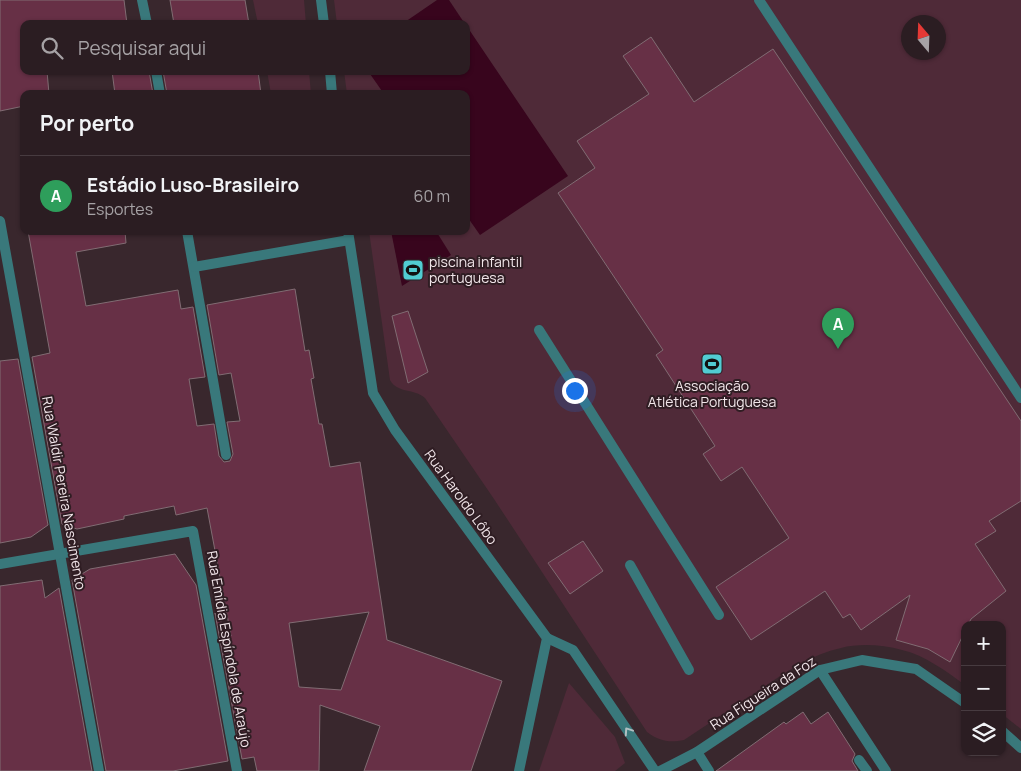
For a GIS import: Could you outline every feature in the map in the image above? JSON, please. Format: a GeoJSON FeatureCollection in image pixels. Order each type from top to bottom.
{"type":"FeatureCollection","features":[{"type":"Feature","properties":{"kind":"street"},"geometry":{"type":"LineString","coordinates":[[142,0],[146,20]]}},
{"type":"Feature","properties":{"kind":"street"},"geometry":{"type":"LineString","coordinates":[[321,0],[324,20]]}},
{"type":"Feature","properties":{"kind":"street"},"geometry":{"type":"LineString","coordinates":[[759,0],[1021,398]]}},
{"type":"Feature","properties":{"kind":"street"},"geometry":{"type":"LineString","coordinates":[[157,75],[159,90]]}},
{"type":"Feature","properties":{"kind":"street"},"geometry":{"type":"LineString","coordinates":[[330,75],[332,90]]}},
{"type":"Feature","properties":{"kind":"street","name":"Rua Waldir Pereira Nascimento"},"geometry":{"type":"LineString","coordinates":[[0,221],[99,771]]}},
{"type":"Feature","properties":{"kind":"street"},"geometry":{"type":"LineString","coordinates":[[188,235],[226,455]]}},
{"type":"Feature","properties":{"kind":"street"},"geometry":{"type":"LineString","coordinates":[[194,268],[348,236]]}},
{"type":"Feature","properties":{"kind":"street","name":"Rua Haroldo Lôbo"},"geometry":{"type":"LineString","coordinates":[[348,236],[373,393],[395,430],[547,638]]}},
{"type":"Feature","properties":{"kind":"street"},"geometry":{"type":"LineString","coordinates":[[539,330],[719,616]]}},
{"type":"Feature","properties":{"kind":"street","name":"Rua Emídia Espíndola de Araújo"},"geometry":{"type":"LineString","coordinates":[[61,554],[193,531],[237,771]]}},
{"type":"Feature","properties":{"kind":"street"},"geometry":{"type":"LineString","coordinates":[[0,564],[61,554]]}},
{"type":"Feature","properties":{"kind":"street"},"geometry":{"type":"LineString","coordinates":[[630,565],[689,670]]}},
{"type":"Feature","properties":{"kind":"street"},"geometry":{"type":"LineString","coordinates":[[519,771],[547,638],[573,650],[655,771]]}},
{"type":"Feature","properties":{"kind":"street","name":"Rua Figueira da Foz"},"geometry":{"type":"LineString","coordinates":[[660,771],[696,752],[820,670],[862,660],[916,669],[961,700]]}},
{"type":"Feature","properties":{"kind":"street"},"geometry":{"type":"LineString","coordinates":[[820,670],[886,771]]}},
{"type":"Feature","properties":{"kind":"street"},"geometry":{"type":"LineString","coordinates":[[1006,735],[1021,748]]}},
{"type":"Feature","properties":{"kind":"street"},"geometry":{"type":"LineString","coordinates":[[696,752],[709,771]]}},
{"type":"Feature","properties":{"kind":"street"},"geometry":{"type":"LineString","coordinates":[[859,760],[867,771]]}},
{"type":"Feature","properties":{"kind":"shaded area"},"geometry":{"type":"Polygon","coordinates":[[[253,0],[304,0],[306,20],[257,20],[253,0]]]}},
{"type":"Feature","properties":{"kind":"shaded area","name":"Associação Atlética Portuguesa"},"geometry":{"type":"Polygon","coordinates":[[[334,0],[1021,0],[1021,729],[1006,717],[1006,621],[961,621],[961,682],[935,664],[910,652],[879,646],[848,646],[818,655],[796,666],[684,740],[664,740],[647,732],[494,499],[425,398],[397,387],[390,380],[370,235],[470,235],[470,90],[346,90],[345,75],[470,75],[470,20],[336,20],[334,0]]]}},
{"type":"Feature","properties":{"kind":"shaded area"},"geometry":{"type":"Polygon","coordinates":[[[437,0],[449,0],[462,20],[408,20],[437,0]]]}},
{"type":"Feature","properties":{"kind":"shaded area"},"geometry":{"type":"Polygon","coordinates":[[[470,31],[568,176],[480,235],[470,221],[470,90],[381,90],[371,75],[470,75],[470,31]]]}},
{"type":"Feature","properties":{"kind":"shaded area"},"geometry":{"type":"Polygon","coordinates":[[[268,75],[309,75],[311,90],[270,90],[268,75]]]}},
{"type":"Feature","properties":{"kind":"shaded area","name":"piscina infantil portuguesa"},"geometry":{"type":"Polygon","coordinates":[[[392,235],[438,235],[451,255],[402,286],[392,235]]]}},
{"type":"Feature","properties":{"kind":"shaded area"},"geometry":{"type":"Polygon","coordinates":[[[569,683],[615,737],[625,763],[615,771],[539,771],[569,683]]]}},
{"type":"Feature","properties":{"kind":"building"},"geometry":{"type":"Polygon","coordinates":[[[0,0],[124,0],[126,20],[20,20],[20,75],[47,75],[49,90],[20,90],[20,107],[0,111],[0,0]]]}},
{"type":"Feature","properties":{"kind":"building"},"geometry":{"type":"Polygon","coordinates":[[[170,0],[245,0],[248,20],[173,20],[170,0]]]}},
{"type":"Feature","properties":{"kind":"building"},"geometry":{"type":"Polygon","coordinates":[[[651,37],[694,102],[773,49],[1021,421],[1021,501],[989,521],[996,531],[975,544],[1006,591],[970,621],[961,621],[961,639],[950,662],[928,649],[896,640],[910,595],[861,630],[850,614],[843,618],[825,591],[751,640],[716,587],[789,538],[742,467],[721,481],[703,454],[715,446],[656,355],[663,350],[558,193],[595,168],[577,141],[649,94],[623,56],[651,37]]]}},
{"type":"Feature","properties":{"kind":"building"},"geometry":{"type":"Polygon","coordinates":[[[113,75],[150,75],[152,90],[114,90],[113,75]]]}},
{"type":"Feature","properties":{"kind":"building"},"geometry":{"type":"Polygon","coordinates":[[[164,75],[259,75],[260,90],[166,90],[164,75]]]}},
{"type":"Feature","properties":{"kind":"building"},"geometry":{"type":"Polygon","coordinates":[[[29,235],[125,235],[126,243],[76,252],[86,306],[178,290],[181,309],[193,307],[205,377],[189,379],[197,426],[214,424],[219,456],[224,462],[230,461],[233,454],[227,422],[240,421],[231,373],[219,375],[207,305],[295,289],[305,351],[309,350],[314,378],[311,379],[319,424],[322,424],[330,467],[360,462],[387,640],[502,681],[471,771],[364,771],[380,726],[320,705],[319,771],[257,771],[254,757],[242,759],[215,613],[231,636],[207,508],[176,515],[174,506],[124,516],[124,519],[77,529],[62,524],[32,357],[50,353],[29,235]],[[369,612],[289,623],[299,687],[341,690],[369,612]]]}},
{"type":"Feature","properties":{"kind":"building"},"geometry":{"type":"Polygon","coordinates":[[[408,311],[428,372],[408,383],[392,316],[408,311]]]}},
{"type":"Feature","properties":{"kind":"building"},"geometry":{"type":"Polygon","coordinates":[[[18,359],[48,525],[31,537],[0,543],[0,361],[18,359]]]}},
{"type":"Feature","properties":{"kind":"building"},"geometry":{"type":"Polygon","coordinates":[[[583,541],[603,571],[570,594],[548,563],[583,541]]]}},
{"type":"Feature","properties":{"kind":"building"},"geometry":{"type":"Polygon","coordinates":[[[175,554],[196,585],[228,761],[173,771],[106,771],[72,580],[90,569],[175,554]]]}},
{"type":"Feature","properties":{"kind":"building"},"geometry":{"type":"Polygon","coordinates":[[[42,580],[45,598],[59,588],[92,771],[0,771],[0,586],[42,580]]]}},
{"type":"Feature","properties":{"kind":"building"},"geometry":{"type":"Polygon","coordinates":[[[803,712],[811,724],[828,712],[855,754],[852,761],[858,771],[716,771],[784,722],[786,724],[803,712]]]}},
{"type":"Feature","properties":{"kind":"place","name":"piscina infantil portuguesa"},"geometry":{"type":"Point","coordinates":[413,270]}},
{"type":"Feature","properties":{"kind":"place","name":"Estádio Luso-Brasileiro"},"geometry":{"type":"Point","coordinates":[838,349]}},
{"type":"Feature","properties":{"kind":"place","name":"Associação Atlética Portuguesa"},"geometry":{"type":"Point","coordinates":[712,364]}}]}
